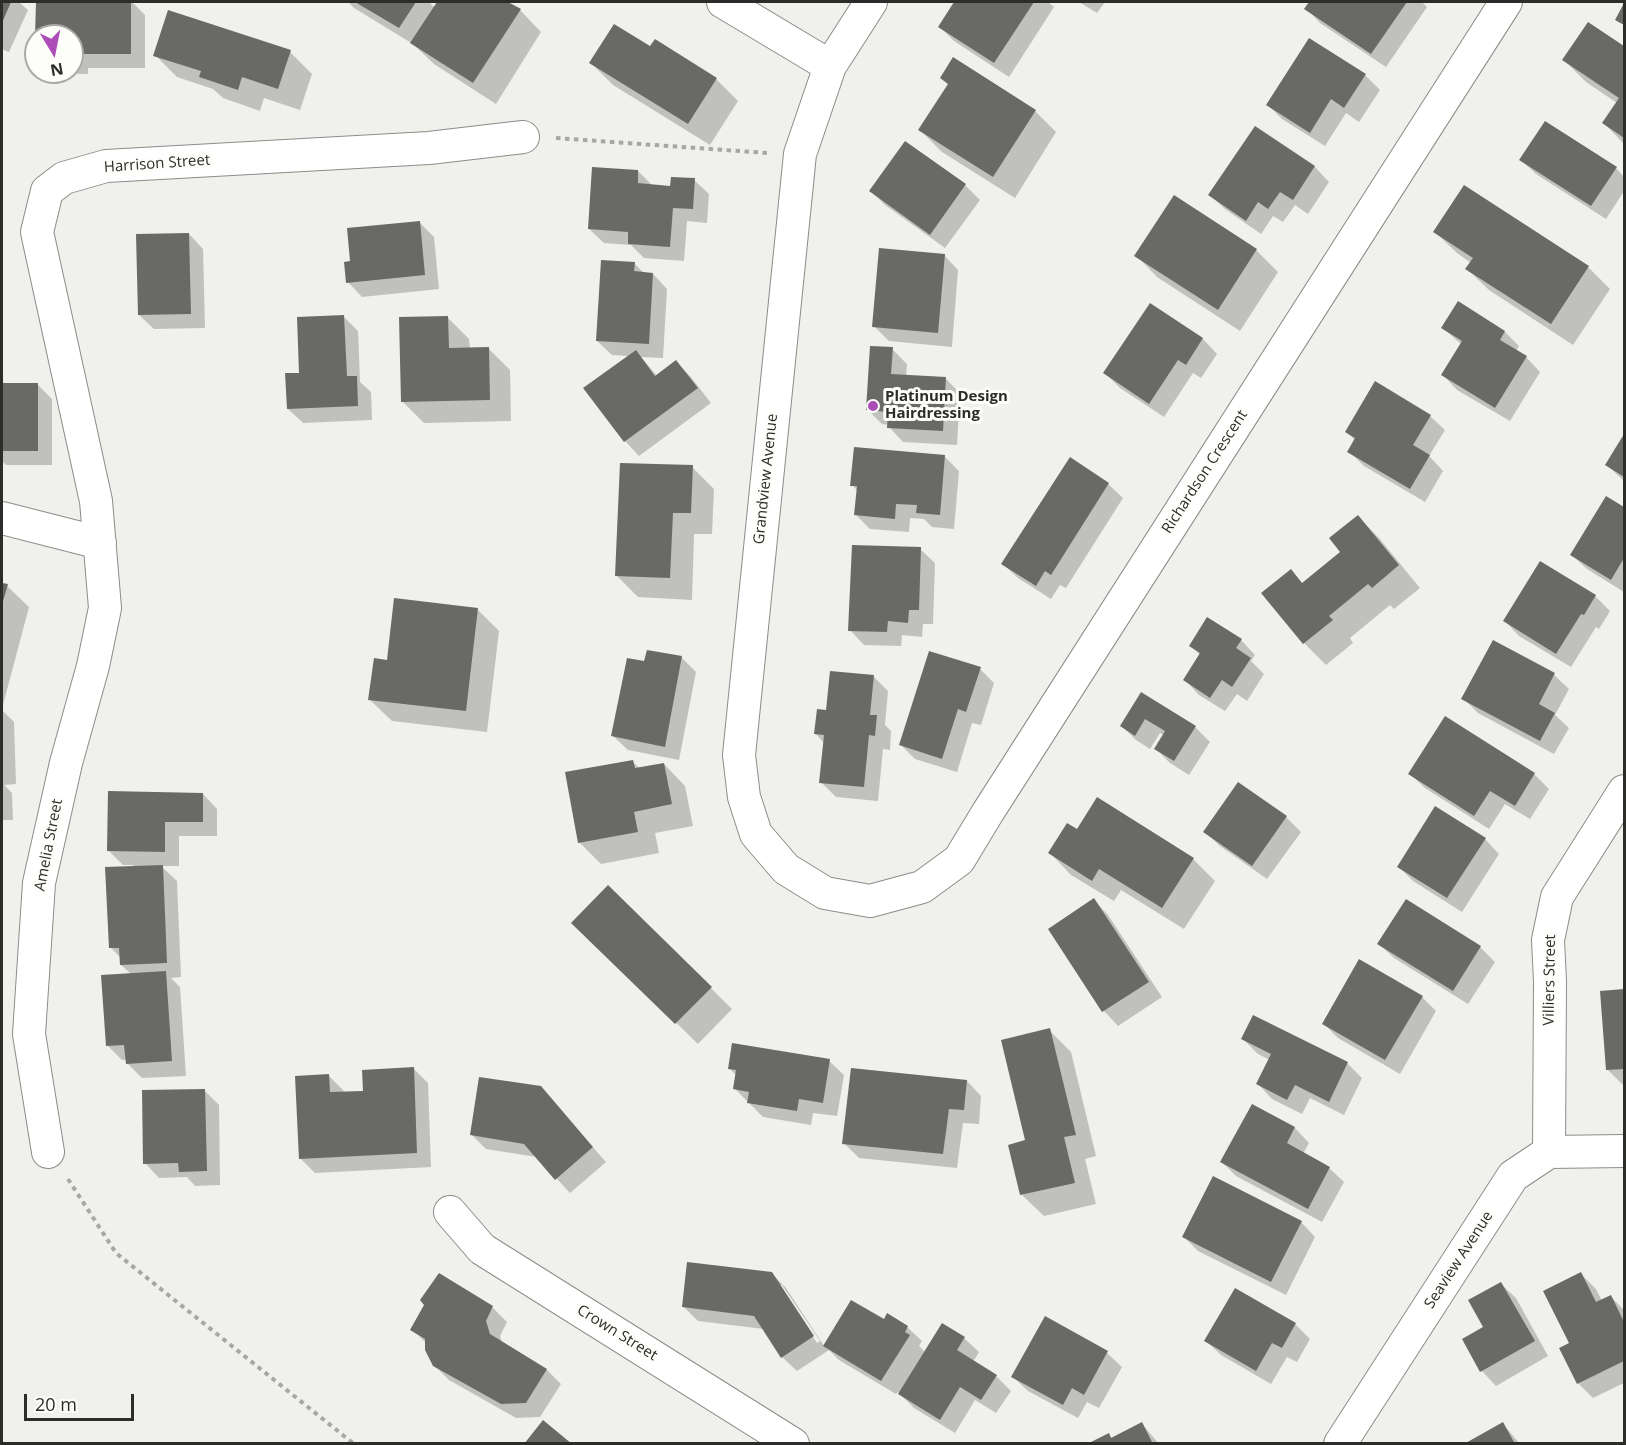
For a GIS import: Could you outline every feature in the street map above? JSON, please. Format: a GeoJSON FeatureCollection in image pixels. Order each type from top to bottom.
{"type":"FeatureCollection","features":[{"type":"Feature","properties":{"kind":"street"},"geometry":{"type":"LineString","coordinates":[[723,2],[830,66]]}},
{"type":"Feature","properties":{"kind":"street","name":"Grandview Avenue"},"geometry":{"type":"LineString","coordinates":[[870,901],[825,893],[786,869],[756,834],[744,796],[739,755],[800,154],[830,66],[871,2]]}},
{"type":"Feature","properties":{"kind":"street","name":"Richardson Crescent"},"geometry":{"type":"LineString","coordinates":[[870,901],[922,887],[959,860],[1506,2]]}},
{"type":"Feature","properties":{"kind":"street","name":"Harrison Street"},"geometry":{"type":"LineString","coordinates":[[100,543],[96,501],[37,232],[47,191],[64,178],[106,166],[429,148],[524,137]]}},
{"type":"Feature","properties":{"kind":"street"},"geometry":{"type":"LineString","coordinates":[[2,518],[100,543]]}},
{"type":"Feature","properties":{"kind":"street","name":"Amelia Street"},"geometry":{"type":"LineString","coordinates":[[48,1152],[29,1034],[39,883],[66,763],[93,666],[105,608],[100,543]]}},
{"type":"Feature","properties":{"kind":"street","name":"Villiers Street"},"geometry":{"type":"LineString","coordinates":[[1549,1152],[1550,981],[1548,940],[1557,897],[1624,791]]}},
{"type":"Feature","properties":{"kind":"street"},"geometry":{"type":"LineString","coordinates":[[1549,1152],[1624,1151]]}},
{"type":"Feature","properties":{"kind":"street","name":"Seaview Avenue"},"geometry":{"type":"LineString","coordinates":[[1340,1443],[1513,1176],[1549,1152]]}},
{"type":"Feature","properties":{"kind":"street","name":"Crown Street"},"geometry":{"type":"LineString","coordinates":[[450,1212],[483,1249],[794,1443]]}},
{"type":"Feature","properties":{"kind":"path"},"geometry":{"type":"LineString","coordinates":[[524,137],[754,153],[800,154]]}},
{"type":"Feature","properties":{"kind":"path"},"geometry":{"type":"LineString","coordinates":[[48,1152],[83,1199],[116,1252],[354,1443]]}},
{"type":"Feature","properties":{"kind":"building"},"geometry":{"type":"Polygon","coordinates":[[[2,2],[11,2],[2,23],[2,2]]]}},
{"type":"Feature","properties":{"kind":"building"},"geometry":{"type":"Polygon","coordinates":[[[36,2],[131,2],[131,54],[84,54],[84,24],[35,24],[36,2]]]}},
{"type":"Feature","properties":{"kind":"building"},"geometry":{"type":"Polygon","coordinates":[[[355,2],[416,2],[399,28],[355,2]]]}},
{"type":"Feature","properties":{"kind":"building"},"geometry":{"type":"Polygon","coordinates":[[[437,2],[508,2],[521,9],[473,83],[410,43],[437,2]]]}},
{"type":"Feature","properties":{"kind":"building"},"geometry":{"type":"Polygon","coordinates":[[[954,2],[1034,2],[994,63],[938,27],[954,2]]]}},
{"type":"Feature","properties":{"kind":"building"},"geometry":{"type":"Polygon","coordinates":[[[1309,2],[1407,2],[1371,54],[1304,9],[1309,2]]]}},
{"type":"Feature","properties":{"kind":"building"},"geometry":{"type":"Polygon","coordinates":[[[1624,3],[1624,25],[1615,20],[1624,3]]]}},
{"type":"Feature","properties":{"kind":"building"},"geometry":{"type":"Polygon","coordinates":[[[168,10],[291,50],[278,89],[242,77],[238,90],[199,77],[201,71],[153,56],[168,10]]]}},
{"type":"Feature","properties":{"kind":"building"},"geometry":{"type":"Polygon","coordinates":[[[1588,22],[1624,46],[1624,138],[1602,123],[1619,98],[1562,60],[1588,22]]]}},
{"type":"Feature","properties":{"kind":"building"},"geometry":{"type":"Polygon","coordinates":[[[614,24],[650,46],[655,39],[717,78],[688,124],[589,63],[614,24]]]}},
{"type":"Feature","properties":{"kind":"building"},"geometry":{"type":"Polygon","coordinates":[[[1309,38],[1366,74],[1344,108],[1331,99],[1310,133],[1266,105],[1309,38]]]}},
{"type":"Feature","properties":{"kind":"building"},"geometry":{"type":"Polygon","coordinates":[[[953,57],[1036,110],[993,177],[918,130],[948,84],[940,78],[953,57]]]}},
{"type":"Feature","properties":{"kind":"building"},"geometry":{"type":"Polygon","coordinates":[[[1545,121],[1617,167],[1591,206],[1519,160],[1545,121]]]}},
{"type":"Feature","properties":{"kind":"building"},"geometry":{"type":"Polygon","coordinates":[[[1255,126],[1315,166],[1293,200],[1280,192],[1268,209],[1258,202],[1246,221],[1208,195],[1255,126]]]}},
{"type":"Feature","properties":{"kind":"building"},"geometry":{"type":"Polygon","coordinates":[[[905,141],[966,184],[930,235],[869,191],[905,141]]]}},
{"type":"Feature","properties":{"kind":"building"},"geometry":{"type":"Polygon","coordinates":[[[592,167],[638,170],[638,183],[670,186],[671,177],[695,178],[693,209],[673,208],[670,247],[628,244],[628,232],[588,229],[592,167]]]}},
{"type":"Feature","properties":{"kind":"building"},"geometry":{"type":"Polygon","coordinates":[[[1464,185],[1589,266],[1551,324],[1465,269],[1473,258],[1433,232],[1464,185]]]}},
{"type":"Feature","properties":{"kind":"building"},"geometry":{"type":"Polygon","coordinates":[[[1174,195],[1257,249],[1218,310],[1134,256],[1174,195]]]}},
{"type":"Feature","properties":{"kind":"building"},"geometry":{"type":"Polygon","coordinates":[[[420,221],[425,275],[346,283],[344,262],[350,261],[347,228],[420,221]]]}},
{"type":"Feature","properties":{"kind":"building"},"geometry":{"type":"Polygon","coordinates":[[[189,233],[191,314],[138,315],[136,234],[189,233]]]}},
{"type":"Feature","properties":{"kind":"building"},"geometry":{"type":"Polygon","coordinates":[[[879,248],[945,254],[938,333],[872,327],[879,248]]]}},
{"type":"Feature","properties":{"kind":"building"},"geometry":{"type":"Polygon","coordinates":[[[601,260],[635,262],[634,271],[653,273],[649,344],[596,341],[601,260]]]}},
{"type":"Feature","properties":{"kind":"building"},"geometry":{"type":"Polygon","coordinates":[[[1458,301],[1505,331],[1500,340],[1527,356],[1495,408],[1441,375],[1462,341],[1441,328],[1458,301]]]}},
{"type":"Feature","properties":{"kind":"building"},"geometry":{"type":"Polygon","coordinates":[[[1150,303],[1203,338],[1186,365],[1178,360],[1149,404],[1103,373],[1150,303]]]}},
{"type":"Feature","properties":{"kind":"building"},"geometry":{"type":"Polygon","coordinates":[[[344,315],[347,376],[357,376],[358,406],[287,409],[285,373],[299,373],[297,317],[344,315]]]}},
{"type":"Feature","properties":{"kind":"building"},"geometry":{"type":"Polygon","coordinates":[[[448,316],[449,348],[489,347],[490,400],[401,402],[399,317],[448,316]]]}},
{"type":"Feature","properties":{"kind":"building"},"geometry":{"type":"Polygon","coordinates":[[[870,346],[893,347],[891,374],[946,377],[943,431],[887,428],[888,412],[866,410],[870,346]]]}},
{"type":"Feature","properties":{"kind":"building"},"geometry":{"type":"Polygon","coordinates":[[[636,350],[655,376],[676,360],[698,388],[624,442],[583,388],[636,350]]]}},
{"type":"Feature","properties":{"kind":"building"},"geometry":{"type":"Polygon","coordinates":[[[1375,381],[1431,415],[1413,445],[1430,455],[1410,489],[1347,452],[1355,438],[1345,432],[1375,381]]]}},
{"type":"Feature","properties":{"kind":"building"},"geometry":{"type":"Polygon","coordinates":[[[2,383],[38,383],[38,451],[2,451],[2,383]]]}},
{"type":"Feature","properties":{"kind":"building"},"geometry":{"type":"Polygon","coordinates":[[[1624,434],[1624,477],[1605,465],[1624,434]]]}},
{"type":"Feature","properties":{"kind":"building"},"geometry":{"type":"Polygon","coordinates":[[[854,447],[945,455],[940,515],[916,513],[917,505],[896,504],[895,519],[854,515],[857,486],[850,486],[854,447]]]}},
{"type":"Feature","properties":{"kind":"building"},"geometry":{"type":"Polygon","coordinates":[[[1070,457],[1109,483],[1051,575],[1045,571],[1036,586],[1001,564],[1070,457]]]}},
{"type":"Feature","properties":{"kind":"building"},"geometry":{"type":"Polygon","coordinates":[[[620,463],[693,465],[691,513],[673,513],[670,578],[615,576],[620,463]]]}},
{"type":"Feature","properties":{"kind":"building"},"geometry":{"type":"Polygon","coordinates":[[[1606,496],[1624,507],[1624,558],[1611,580],[1570,555],[1606,496]]]}},
{"type":"Feature","properties":{"kind":"building"},"geometry":{"type":"Polygon","coordinates":[[[1358,515],[1399,565],[1372,588],[1368,584],[1329,616],[1333,620],[1303,644],[1261,593],[1291,569],[1302,583],[1340,552],[1329,538],[1358,515]]]}},
{"type":"Feature","properties":{"kind":"building"},"geometry":{"type":"Polygon","coordinates":[[[852,545],[921,547],[919,610],[909,610],[908,623],[888,621],[887,632],[848,631],[852,545]]]}},
{"type":"Feature","properties":{"kind":"building"},"geometry":{"type":"Polygon","coordinates":[[[1540,561],[1596,595],[1556,654],[1503,621],[1540,561]]]}},
{"type":"Feature","properties":{"kind":"building"},"geometry":{"type":"Polygon","coordinates":[[[2,583],[8,584],[2,605],[2,583]]]}},
{"type":"Feature","properties":{"kind":"building"},"geometry":{"type":"Polygon","coordinates":[[[394,598],[478,608],[466,711],[368,700],[374,658],[387,660],[394,598]]]}},
{"type":"Feature","properties":{"kind":"building"},"geometry":{"type":"Polygon","coordinates":[[[1207,617],[1242,639],[1236,648],[1251,658],[1232,687],[1222,680],[1210,698],[1183,680],[1200,653],[1189,646],[1207,617]]]}},
{"type":"Feature","properties":{"kind":"building"},"geometry":{"type":"Polygon","coordinates":[[[1493,640],[1555,673],[1539,704],[1555,713],[1540,741],[1461,699],[1493,640]]]}},
{"type":"Feature","properties":{"kind":"building"},"geometry":{"type":"Polygon","coordinates":[[[647,650],[682,656],[665,747],[611,736],[627,658],[644,661],[647,650]]]}},
{"type":"Feature","properties":{"kind":"building"},"geometry":{"type":"Polygon","coordinates":[[[929,651],[981,667],[966,712],[958,709],[942,759],[899,745],[929,651]]]}},
{"type":"Feature","properties":{"kind":"building"},"geometry":{"type":"Polygon","coordinates":[[[830,671],[874,675],[870,715],[877,715],[875,736],[869,735],[864,787],[819,783],[824,735],[814,734],[817,709],[826,710],[830,671]]]}},
{"type":"Feature","properties":{"kind":"building"},"geometry":{"type":"Polygon","coordinates":[[[1141,692],[1196,726],[1174,761],[1154,749],[1165,731],[1145,719],[1135,736],[1120,726],[1141,692]]]}},
{"type":"Feature","properties":{"kind":"building"},"geometry":{"type":"Polygon","coordinates":[[[1445,716],[1535,773],[1515,806],[1490,791],[1474,816],[1408,774],[1445,716]]]}},
{"type":"Feature","properties":{"kind":"building"},"geometry":{"type":"Polygon","coordinates":[[[633,760],[635,768],[664,763],[672,804],[634,812],[638,832],[578,843],[565,772],[633,760]]]}},
{"type":"Feature","properties":{"kind":"building"},"geometry":{"type":"Polygon","coordinates":[[[1238,782],[1287,816],[1252,866],[1203,832],[1238,782]]]}},
{"type":"Feature","properties":{"kind":"building"},"geometry":{"type":"Polygon","coordinates":[[[108,791],[203,793],[203,822],[165,822],[165,852],[107,851],[108,791]]]}},
{"type":"Feature","properties":{"kind":"building"},"geometry":{"type":"Polygon","coordinates":[[[1097,797],[1194,858],[1162,908],[1099,869],[1092,881],[1048,853],[1067,823],[1077,829],[1097,797]]]}},
{"type":"Feature","properties":{"kind":"building"},"geometry":{"type":"Polygon","coordinates":[[[1435,806],[1486,838],[1447,898],[1397,867],[1435,806]]]}},
{"type":"Feature","properties":{"kind":"building"},"geometry":{"type":"Polygon","coordinates":[[[163,865],[167,963],[120,965],[119,948],[109,948],[105,867],[163,865]]]}},
{"type":"Feature","properties":{"kind":"building"},"geometry":{"type":"Polygon","coordinates":[[[608,885],[712,987],[675,1024],[571,923],[608,885]]]}},
{"type":"Feature","properties":{"kind":"building"},"geometry":{"type":"Polygon","coordinates":[[[1094,898],[1149,982],[1102,1012],[1048,929],[1094,898]]]}},
{"type":"Feature","properties":{"kind":"building"},"geometry":{"type":"Polygon","coordinates":[[[1406,899],[1481,946],[1453,991],[1377,944],[1406,899]]]}},
{"type":"Feature","properties":{"kind":"building"},"geometry":{"type":"Polygon","coordinates":[[[1359,959],[1423,996],[1385,1060],[1322,1024],[1359,959]]]}},
{"type":"Feature","properties":{"kind":"building"},"geometry":{"type":"Polygon","coordinates":[[[166,971],[172,1061],[126,1064],[124,1045],[106,1046],[101,975],[166,971]]]}},
{"type":"Feature","properties":{"kind":"building"},"geometry":{"type":"Polygon","coordinates":[[[1624,989],[1624,1069],[1606,1070],[1600,991],[1624,989]]]}},
{"type":"Feature","properties":{"kind":"building"},"geometry":{"type":"Polygon","coordinates":[[[1253,1015],[1348,1062],[1329,1102],[1295,1085],[1287,1100],[1256,1084],[1271,1054],[1241,1039],[1253,1015]]]}},
{"type":"Feature","properties":{"kind":"building"},"geometry":{"type":"Polygon","coordinates":[[[1050,1028],[1076,1135],[1064,1137],[1075,1183],[1020,1195],[1008,1145],[1025,1140],[1001,1040],[1050,1028]]]}},
{"type":"Feature","properties":{"kind":"building"},"geometry":{"type":"Polygon","coordinates":[[[732,1043],[830,1059],[823,1103],[799,1099],[797,1111],[747,1103],[749,1092],[733,1089],[736,1070],[728,1069],[732,1043]]]}},
{"type":"Feature","properties":{"kind":"building"},"geometry":{"type":"Polygon","coordinates":[[[414,1067],[417,1153],[299,1159],[295,1076],[329,1074],[330,1092],[363,1091],[362,1070],[414,1067]]]}},
{"type":"Feature","properties":{"kind":"building"},"geometry":{"type":"Polygon","coordinates":[[[851,1068],[967,1080],[964,1110],[949,1109],[943,1154],[842,1144],[851,1068]]]}},
{"type":"Feature","properties":{"kind":"building"},"geometry":{"type":"Polygon","coordinates":[[[479,1077],[541,1086],[593,1147],[555,1180],[524,1144],[470,1135],[479,1077]]]}},
{"type":"Feature","properties":{"kind":"building"},"geometry":{"type":"Polygon","coordinates":[[[205,1089],[207,1171],[179,1172],[178,1163],[143,1164],[142,1090],[205,1089]]]}},
{"type":"Feature","properties":{"kind":"building"},"geometry":{"type":"Polygon","coordinates":[[[1252,1104],[1295,1127],[1287,1143],[1330,1167],[1308,1209],[1220,1162],[1252,1104]]]}},
{"type":"Feature","properties":{"kind":"building"},"geometry":{"type":"Polygon","coordinates":[[[1213,1176],[1302,1221],[1271,1282],[1182,1237],[1213,1176]]]}},
{"type":"Feature","properties":{"kind":"building"},"geometry":{"type":"Polygon","coordinates":[[[687,1262],[772,1272],[814,1336],[781,1358],[754,1316],[682,1307],[687,1262]]]}},
{"type":"Feature","properties":{"kind":"building"},"geometry":{"type":"Polygon","coordinates":[[[1581,1272],[1596,1302],[1611,1295],[1624,1322],[1624,1361],[1577,1384],[1559,1348],[1569,1343],[1543,1291],[1581,1272]]]}},
{"type":"Feature","properties":{"kind":"building"},"geometry":{"type":"Polygon","coordinates":[[[439,1273],[493,1306],[486,1321],[490,1334],[547,1369],[526,1403],[501,1404],[433,1366],[425,1350],[425,1339],[410,1330],[424,1305],[420,1300],[439,1273]]]}},
{"type":"Feature","properties":{"kind":"building"},"geometry":{"type":"Polygon","coordinates":[[[1501,1282],[1535,1341],[1480,1372],[1462,1339],[1483,1327],[1468,1300],[1501,1282]]]}},
{"type":"Feature","properties":{"kind":"building"},"geometry":{"type":"Polygon","coordinates":[[[1235,1288],[1296,1323],[1282,1348],[1272,1343],[1256,1371],[1204,1341],[1235,1288]]]}},
{"type":"Feature","properties":{"kind":"building"},"geometry":{"type":"Polygon","coordinates":[[[851,1300],[884,1319],[887,1313],[908,1326],[905,1332],[910,1335],[881,1381],[823,1346],[851,1300]]]}},
{"type":"Feature","properties":{"kind":"building"},"geometry":{"type":"Polygon","coordinates":[[[1045,1316],[1108,1351],[1084,1395],[1072,1388],[1063,1405],[1011,1377],[1045,1316]]]}},
{"type":"Feature","properties":{"kind":"building"},"geometry":{"type":"Polygon","coordinates":[[[942,1323],[965,1337],[957,1350],[997,1375],[981,1400],[960,1387],[940,1420],[898,1394],[942,1323]]]}},
{"type":"Feature","properties":{"kind":"building"},"geometry":{"type":"Polygon","coordinates":[[[543,1420],[572,1444],[524,1444],[543,1420]]]}},
{"type":"Feature","properties":{"kind":"building"},"geometry":{"type":"Polygon","coordinates":[[[1142,1422],[1153,1444],[1087,1444],[1109,1433],[1111,1438],[1142,1422]]]}},
{"type":"Feature","properties":{"kind":"building"},"geometry":{"type":"Polygon","coordinates":[[[1503,1422],[1515,1444],[1464,1444],[1503,1422]]]}},
{"type":"Feature","properties":{"kind":"place","name":"Platinum Design Hairdressing"},"geometry":{"type":"Point","coordinates":[873,406]}}]}
